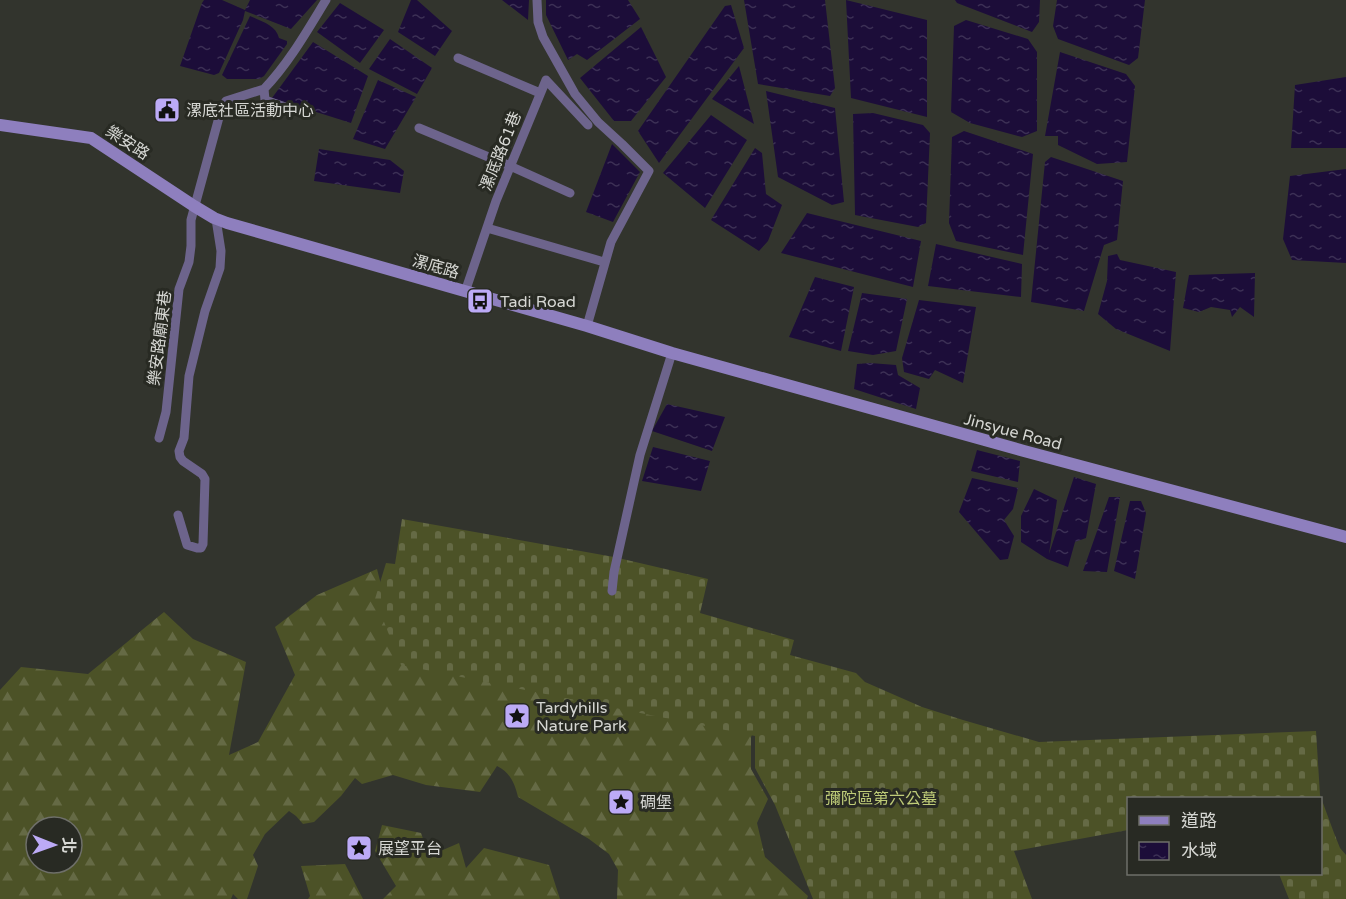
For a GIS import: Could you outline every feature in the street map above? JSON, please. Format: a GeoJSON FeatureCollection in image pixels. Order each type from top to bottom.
{"type":"FeatureCollection","features":[{"type":"Feature","properties":{"kind":"street"},"geometry":{"type":"LineString","coordinates":[[308,115],[265,100],[264,89],[298,46],[326,0]]}},
{"type":"Feature","properties":{"kind":"street"},"geometry":{"type":"LineString","coordinates":[[537,0],[538,22],[543,37],[575,94],[598,122],[649,171],[610,242],[587,327]]}},
{"type":"Feature","properties":{"kind":"street"},"geometry":{"type":"LineString","coordinates":[[458,58],[540,93],[546,80],[588,125]]}},
{"type":"Feature","properties":{"kind":"street","name":"樂安路廟東巷"},"geometry":{"type":"LineString","coordinates":[[159,438],[166,412],[179,289],[189,262],[191,220],[221,110],[226,101],[264,89]]}},
{"type":"Feature","properties":{"kind":"street","name":"漯底路61巷"},"geometry":{"type":"LineString","coordinates":[[465,292],[510,166],[540,93]]}},
{"type":"Feature","properties":{"kind":"street","name":"樂安路"},"geometry":{"type":"LineString","coordinates":[[0,125],[91,138],[194,206]]}},
{"type":"Feature","properties":{"kind":"street"},"geometry":{"type":"LineString","coordinates":[[419,128],[570,194]]}},
{"type":"Feature","properties":{"kind":"street","name":"漯底路"},"geometry":{"type":"LineString","coordinates":[[194,206],[216,219],[672,353]]}},
{"type":"Feature","properties":{"kind":"street"},"geometry":{"type":"LineString","coordinates":[[177,516],[187,545],[201,548],[205,478],[183,461],[179,451],[184,438],[189,376],[205,311],[220,268],[221,252],[216,219]]}},
{"type":"Feature","properties":{"kind":"street"},"geometry":{"type":"LineString","coordinates":[[487,228],[604,262]]}},
{"type":"Feature","properties":{"kind":"street"},"geometry":{"type":"LineString","coordinates":[[612,591],[640,455],[672,353]]}},
{"type":"Feature","properties":{"kind":"street","name":"Jinsyue Road"},"geometry":{"type":"LineString","coordinates":[[672,353],[1024,451],[1346,537]]}},
{"type":"Feature","properties":{"kind":"green space","name":"彌陀區第六公墓"},"geometry":{"type":"Polygon","coordinates":[[[402,519],[614,557],[708,579],[700,613],[794,640],[790,655],[856,673],[865,682],[922,707],[1039,742],[1316,731],[1321,797],[1127,797],[1127,830],[1014,851],[1032,899],[813,899],[775,805],[755,768],[755,736],[401,665],[375,599],[386,563],[395,564],[402,519]]]}},
{"type":"Feature","properties":{"kind":"green space","name":"Tardyhills Nature Park"},"geometry":{"type":"Polygon","coordinates":[[[377,569],[387,608],[770,694],[751,737],[751,769],[768,799],[757,823],[765,857],[808,896],[807,899],[617,899],[618,870],[609,854],[589,839],[518,797],[511,779],[497,766],[480,792],[426,785],[393,775],[362,784],[355,778],[341,796],[314,822],[303,824],[289,811],[265,834],[253,855],[258,866],[247,899],[238,899],[233,894],[231,899],[0,899],[0,690],[21,667],[88,674],[164,612],[193,639],[246,662],[229,755],[258,742],[295,675],[275,627],[317,595],[377,569]]]}},
{"type":"Feature","properties":{"kind":"green space","name":"彌陀區第六公墓"},"geometry":{"type":"Polygon","coordinates":[[[1322,800],[1340,848],[1346,855],[1346,899],[1289,899],[1279,875],[1322,875],[1322,800]]]}},
{"type":"Feature","properties":{"kind":"green space"},"geometry":{"type":"Polygon","coordinates":[[[382,825],[421,833],[429,856],[459,843],[466,868],[484,848],[549,865],[560,899],[383,899],[396,886],[375,851],[382,825]]]}},
{"type":"Feature","properties":{"kind":"green space"},"geometry":{"type":"Polygon","coordinates":[[[345,864],[363,899],[308,899],[310,896],[301,866],[345,864]]]}},
{"type":"Feature","properties":{"kind":"water"},"geometry":{"type":"Polygon","coordinates":[[[204,0],[222,0],[245,10],[250,0],[317,0],[291,29],[245,11],[219,73],[214,75],[180,66],[204,0]]]}},
{"type":"Feature","properties":{"kind":"water"},"geometry":{"type":"Polygon","coordinates":[[[411,0],[417,0],[452,31],[435,56],[398,32],[411,0]]]}},
{"type":"Feature","properties":{"kind":"water"},"geometry":{"type":"Polygon","coordinates":[[[502,0],[529,0],[528,20],[502,0]]]}},
{"type":"Feature","properties":{"kind":"water"},"geometry":{"type":"Polygon","coordinates":[[[546,0],[628,0],[640,19],[587,60],[577,54],[568,60],[546,15],[546,0]]]}},
{"type":"Feature","properties":{"kind":"water"},"geometry":{"type":"Polygon","coordinates":[[[744,0],[825,0],[835,88],[830,96],[758,84],[744,0]]]}},
{"type":"Feature","properties":{"kind":"water"},"geometry":{"type":"Polygon","coordinates":[[[846,0],[927,20],[927,117],[851,98],[846,0]]]}},
{"type":"Feature","properties":{"kind":"water"},"geometry":{"type":"Polygon","coordinates":[[[955,0],[1040,0],[1039,22],[1032,32],[957,3],[955,0]]]}},
{"type":"Feature","properties":{"kind":"water"},"geometry":{"type":"Polygon","coordinates":[[[1057,0],[1145,0],[1138,58],[1129,65],[1058,39],[1053,26],[1057,0]]]}},
{"type":"Feature","properties":{"kind":"water"},"geometry":{"type":"Polygon","coordinates":[[[340,3],[384,30],[360,63],[317,32],[340,3]]]}},
{"type":"Feature","properties":{"kind":"water"},"geometry":{"type":"Polygon","coordinates":[[[731,5],[744,48],[659,163],[638,131],[725,6],[731,5]]]}},
{"type":"Feature","properties":{"kind":"water"},"geometry":{"type":"Polygon","coordinates":[[[250,16],[275,30],[279,38],[287,41],[287,44],[264,76],[259,79],[227,79],[222,75],[250,16]]]}},
{"type":"Feature","properties":{"kind":"water"},"geometry":{"type":"Polygon","coordinates":[[[966,20],[1028,39],[1037,52],[1037,131],[1022,137],[970,123],[951,112],[954,26],[966,20]]]}},
{"type":"Feature","properties":{"kind":"water"},"geometry":{"type":"Polygon","coordinates":[[[641,27],[666,77],[631,121],[614,121],[580,78],[641,27]]]}},
{"type":"Feature","properties":{"kind":"water"},"geometry":{"type":"Polygon","coordinates":[[[390,39],[432,68],[417,94],[369,69],[390,39]]]}},
{"type":"Feature","properties":{"kind":"water"},"geometry":{"type":"Polygon","coordinates":[[[313,42],[368,76],[351,123],[272,98],[313,42]]]}},
{"type":"Feature","properties":{"kind":"water"},"geometry":{"type":"Polygon","coordinates":[[[1060,52],[1126,74],[1135,86],[1127,162],[1097,164],[1058,145],[1058,136],[1045,136],[1060,52]]]}},
{"type":"Feature","properties":{"kind":"water"},"geometry":{"type":"Polygon","coordinates":[[[739,66],[754,124],[712,99],[739,66]]]}},
{"type":"Feature","properties":{"kind":"water"},"geometry":{"type":"Polygon","coordinates":[[[1346,77],[1346,148],[1291,148],[1295,85],[1346,77]]]}},
{"type":"Feature","properties":{"kind":"water"},"geometry":{"type":"Polygon","coordinates":[[[378,80],[416,97],[385,149],[353,139],[378,80]]]}},
{"type":"Feature","properties":{"kind":"water"},"geometry":{"type":"Polygon","coordinates":[[[766,91],[835,108],[844,202],[832,205],[778,177],[766,91]]]}},
{"type":"Feature","properties":{"kind":"water"},"geometry":{"type":"Polygon","coordinates":[[[873,113],[923,125],[930,133],[926,223],[918,227],[855,215],[853,114],[873,113]]]}},
{"type":"Feature","properties":{"kind":"water"},"geometry":{"type":"Polygon","coordinates":[[[711,115],[747,140],[705,208],[663,173],[711,115]]]}},
{"type":"Feature","properties":{"kind":"water"},"geometry":{"type":"Polygon","coordinates":[[[964,131],[1033,154],[1023,255],[956,241],[949,223],[952,137],[964,131]]]}},
{"type":"Feature","properties":{"kind":"water"},"geometry":{"type":"Polygon","coordinates":[[[612,144],[640,172],[613,222],[586,212],[612,144]]]}},
{"type":"Feature","properties":{"kind":"water"},"geometry":{"type":"Polygon","coordinates":[[[755,148],[762,153],[766,194],[782,205],[768,241],[759,251],[711,220],[755,148]]]}},
{"type":"Feature","properties":{"kind":"water"},"geometry":{"type":"Polygon","coordinates":[[[319,149],[390,160],[404,171],[400,193],[314,181],[319,149]]]}},
{"type":"Feature","properties":{"kind":"water"},"geometry":{"type":"Polygon","coordinates":[[[1051,157],[1123,181],[1117,240],[1104,245],[1084,311],[1031,302],[1045,162],[1051,157]]]}},
{"type":"Feature","properties":{"kind":"water"},"geometry":{"type":"Polygon","coordinates":[[[1346,169],[1346,263],[1292,260],[1283,239],[1290,176],[1346,169]]]}},
{"type":"Feature","properties":{"kind":"water"},"geometry":{"type":"Polygon","coordinates":[[[807,213],[921,241],[913,287],[781,253],[807,213]]]}},
{"type":"Feature","properties":{"kind":"water"},"geometry":{"type":"Polygon","coordinates":[[[936,244],[1022,264],[1021,297],[928,286],[936,244]]]}},
{"type":"Feature","properties":{"kind":"water"},"geometry":{"type":"Polygon","coordinates":[[[1117,254],[1120,260],[1176,272],[1170,351],[1116,329],[1098,314],[1107,281],[1108,256],[1117,254]]]}},
{"type":"Feature","properties":{"kind":"water"},"geometry":{"type":"Polygon","coordinates":[[[1255,273],[1254,317],[1240,307],[1232,317],[1230,310],[1211,307],[1199,312],[1183,308],[1189,275],[1255,273]]]}},
{"type":"Feature","properties":{"kind":"water"},"geometry":{"type":"Polygon","coordinates":[[[815,277],[854,287],[841,351],[789,337],[815,277]]]}},
{"type":"Feature","properties":{"kind":"water"},"geometry":{"type":"Polygon","coordinates":[[[862,293],[907,299],[896,351],[873,355],[848,351],[862,293]]]}},
{"type":"Feature","properties":{"kind":"water"},"geometry":{"type":"Polygon","coordinates":[[[919,300],[976,307],[963,383],[935,370],[929,379],[904,372],[902,358],[919,300]]]}},
{"type":"Feature","properties":{"kind":"water"},"geometry":{"type":"Polygon","coordinates":[[[857,364],[896,365],[898,375],[920,388],[916,409],[854,389],[857,364]]]}},
{"type":"Feature","properties":{"kind":"water"},"geometry":{"type":"Polygon","coordinates":[[[667,404],[725,417],[712,451],[652,431],[667,404]]]}},
{"type":"Feature","properties":{"kind":"water"},"geometry":{"type":"Polygon","coordinates":[[[653,447],[710,461],[701,491],[642,481],[653,447]]]}},
{"type":"Feature","properties":{"kind":"water"},"geometry":{"type":"Polygon","coordinates":[[[977,450],[1020,461],[1018,482],[971,471],[977,450]]]}},
{"type":"Feature","properties":{"kind":"water"},"geometry":{"type":"Polygon","coordinates":[[[1074,477],[1096,484],[1086,538],[1075,542],[1068,567],[1047,559],[1021,542],[1021,516],[1034,489],[1057,500],[1049,554],[1074,477]]]}},
{"type":"Feature","properties":{"kind":"water"},"geometry":{"type":"Polygon","coordinates":[[[972,478],[1018,488],[1013,509],[1004,520],[1014,536],[1008,559],[1000,560],[959,512],[972,478]]]}},
{"type":"Feature","properties":{"kind":"water"},"geometry":{"type":"Polygon","coordinates":[[[1109,497],[1120,497],[1107,572],[1083,571],[1109,497]]]}},
{"type":"Feature","properties":{"kind":"water"},"geometry":{"type":"Polygon","coordinates":[[[1130,501],[1141,501],[1146,513],[1135,579],[1114,571],[1130,501]]]}},
{"type":"Feature","properties":{"kind":"place","name":"漯底社區活動中心"},"geometry":{"type":"Point","coordinates":[167,110]}},
{"type":"Feature","properties":{"kind":"place","name":"Tadi Road"},"geometry":{"type":"Point","coordinates":[480,301]}},
{"type":"Feature","properties":{"kind":"place","name":"Tardyhills Nature Park"},"geometry":{"type":"Point","coordinates":[517,716]}},
{"type":"Feature","properties":{"kind":"place","name":"碉堡"},"geometry":{"type":"Point","coordinates":[621,802]}},
{"type":"Feature","properties":{"kind":"place","name":"展望平台"},"geometry":{"type":"Point","coordinates":[359,848]}}]}
